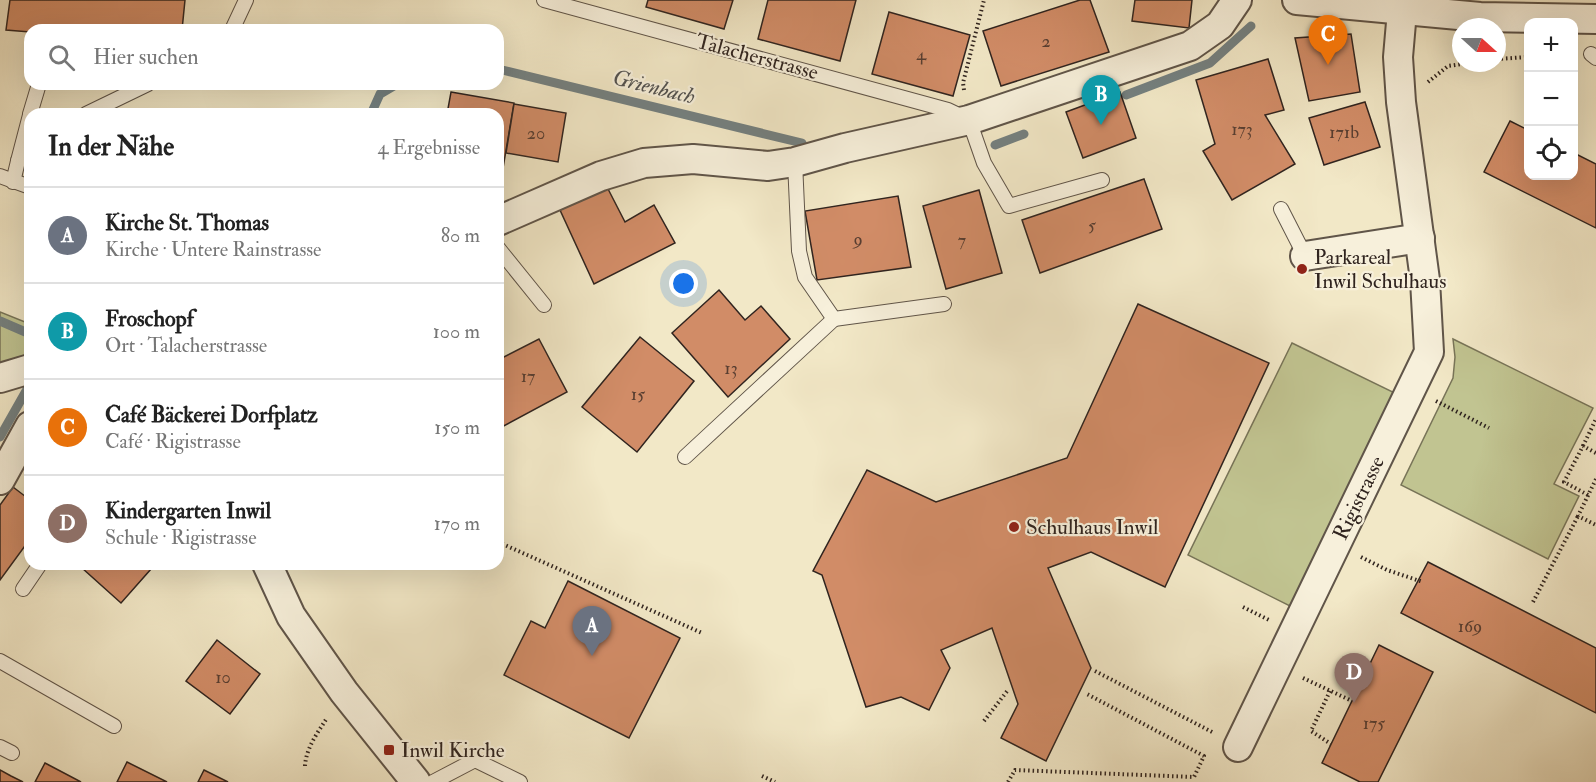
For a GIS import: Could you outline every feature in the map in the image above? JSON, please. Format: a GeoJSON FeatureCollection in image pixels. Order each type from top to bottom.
{"type":"FeatureCollection","features":[{"type":"Feature","properties":{"kind":"street"},"geometry":{"type":"LineString","coordinates":[[504,218],[601,176],[644,163],[693,159],[768,166],[795,162],[845,148],[972,129],[1190,46],[1220,25],[1237,0]]}},
{"type":"Feature","properties":{"kind":"street"},"geometry":{"type":"LineString","coordinates":[[1297,0],[1480,17],[1596,19]]}},
{"type":"Feature","properties":{"kind":"street","name":"Rigistrasse"},"geometry":{"type":"LineString","coordinates":[[1239,747],[1429,352],[1425,280],[1401,102],[1398,57],[1402,11]]}},
{"type":"Feature","properties":{"kind":"street"},"geometry":{"type":"LineString","coordinates":[[1305,256],[1420,238]]}},
{"type":"Feature","properties":{"kind":"street"},"geometry":{"type":"LineString","coordinates":[[0,378],[24,371]]}},
{"type":"Feature","properties":{"kind":"street"},"geometry":{"type":"LineString","coordinates":[[0,480],[24,437]]}},
{"type":"Feature","properties":{"kind":"street"},"geometry":{"type":"LineString","coordinates":[[270,570],[291,616],[344,692],[416,782]]}},
{"type":"Feature","properties":{"kind":"lane"},"geometry":{"type":"LineString","coordinates":[[235,24],[246,0]]}},
{"type":"Feature","properties":{"kind":"lane","name":"Talacherstrasse"},"geometry":{"type":"LineString","coordinates":[[543,0],[948,110],[972,129]]}},
{"type":"Feature","properties":{"kind":"lane"},"geometry":{"type":"LineString","coordinates":[[32,108],[37,90]]}},
{"type":"Feature","properties":{"kind":"lane"},"geometry":{"type":"LineString","coordinates":[[98,108],[136,90]]}},
{"type":"Feature","properties":{"kind":"lane"},"geometry":{"type":"LineString","coordinates":[[972,129],[984,163],[1009,206],[1102,180]]}},
{"type":"Feature","properties":{"kind":"lane"},"geometry":{"type":"LineString","coordinates":[[13,182],[24,138]]}},
{"type":"Feature","properties":{"kind":"lane"},"geometry":{"type":"LineString","coordinates":[[18,160],[24,156]]}},
{"type":"Feature","properties":{"kind":"lane"},"geometry":{"type":"LineString","coordinates":[[795,162],[799,251],[805,277],[834,319]]}},
{"type":"Feature","properties":{"kind":"lane"},"geometry":{"type":"LineString","coordinates":[[0,176],[24,185]]}},
{"type":"Feature","properties":{"kind":"lane"},"geometry":{"type":"LineString","coordinates":[[1281,208],[1305,256]]}},
{"type":"Feature","properties":{"kind":"lane"},"geometry":{"type":"LineString","coordinates":[[504,255],[544,305]]}},
{"type":"Feature","properties":{"kind":"lane"},"geometry":{"type":"LineString","coordinates":[[685,456],[834,319],[944,304]]}},
{"type":"Feature","properties":{"kind":"lane"},"geometry":{"type":"LineString","coordinates":[[23,589],[36,570]]}},
{"type":"Feature","properties":{"kind":"lane"},"geometry":{"type":"LineString","coordinates":[[0,661],[114,726]]}},
{"type":"Feature","properties":{"kind":"lane"},"geometry":{"type":"LineString","coordinates":[[433,782],[475,760],[520,782]]}},
{"type":"Feature","properties":{"kind":"path"},"geometry":{"type":"LineString","coordinates":[[972,129],[963,83],[984,0]]}},
{"type":"Feature","properties":{"kind":"path"},"geometry":{"type":"LineString","coordinates":[[1506,58],[1524,57]]}},
{"type":"Feature","properties":{"kind":"path"},"geometry":{"type":"LineString","coordinates":[[1401,102],[1448,66],[1452,65]]}},
{"type":"Feature","properties":{"kind":"path"},"geometry":{"type":"LineString","coordinates":[[1411,388],[1489,428]]}},
{"type":"Feature","properties":{"kind":"path"},"geometry":{"type":"LineString","coordinates":[[1588,495],[1564,482],[1596,419]]}},
{"type":"Feature","properties":{"kind":"path"},"geometry":{"type":"LineString","coordinates":[[1583,446],[1596,453]]}},
{"type":"Feature","properties":{"kind":"path"},"geometry":{"type":"LineString","coordinates":[[1533,602],[1596,479]]}},
{"type":"Feature","properties":{"kind":"path"},"geometry":{"type":"LineString","coordinates":[[1578,516],[1596,525]]}},
{"type":"Feature","properties":{"kind":"path"},"geometry":{"type":"LineString","coordinates":[[1336,544],[1387,570],[1423,582]]}},
{"type":"Feature","properties":{"kind":"path"},"geometry":{"type":"LineString","coordinates":[[504,545],[702,633]]}},
{"type":"Feature","properties":{"kind":"path"},"geometry":{"type":"LineString","coordinates":[[1243,607],[1261,616]]}},
{"type":"Feature","properties":{"kind":"path"},"geometry":{"type":"LineString","coordinates":[[1278,665],[1352,701]]}},
{"type":"Feature","properties":{"kind":"path"},"geometry":{"type":"LineString","coordinates":[[1095,671],[1239,747]]}},
{"type":"Feature","properties":{"kind":"path"},"geometry":{"type":"LineString","coordinates":[[984,721],[1008,690]]}},
{"type":"Feature","properties":{"kind":"path"},"geometry":{"type":"LineString","coordinates":[[1330,691],[1311,731],[1331,744]]}},
{"type":"Feature","properties":{"kind":"path"},"geometry":{"type":"LineString","coordinates":[[1008,782],[1015,770],[1194,777],[1204,756],[1085,693]]}},
{"type":"Feature","properties":{"kind":"path"},"geometry":{"type":"LineString","coordinates":[[305,766],[315,737]]}},
{"type":"Feature","properties":{"kind":"path"},"geometry":{"type":"LineString","coordinates":[[762,776],[775,782]]}},
{"type":"Feature","properties":{"kind":"green space"},"geometry":{"type":"Polygon","coordinates":[[[0,312],[24,322],[24,374],[0,378],[0,312]]]}},
{"type":"Feature","properties":{"kind":"green space"},"geometry":{"type":"Polygon","coordinates":[[[1453,339],[1593,408],[1554,484],[1579,496],[1548,559],[1401,485],[1453,378],[1455,357],[1453,339]]]}},
{"type":"Feature","properties":{"kind":"green space"},"geometry":{"type":"Polygon","coordinates":[[[1292,343],[1401,396],[1296,609],[1188,555],[1292,343]]]}},
{"type":"Feature","properties":{"kind":"building"},"geometry":{"type":"Polygon","coordinates":[[[10,0],[185,0],[183,24],[24,24],[24,32],[6,30],[10,0]]]}},
{"type":"Feature","properties":{"kind":"building"},"geometry":{"type":"Polygon","coordinates":[[[648,0],[733,0],[724,29],[646,7],[648,0]]]}},
{"type":"Feature","properties":{"kind":"building"},"geometry":{"type":"Polygon","coordinates":[[[768,0],[856,0],[840,61],[758,39],[768,0]]]}},
{"type":"Feature","properties":{"kind":"building"},"geometry":{"type":"Polygon","coordinates":[[[1080,0],[1090,0],[1109,52],[1001,86],[983,31],[1080,0]]]}},
{"type":"Feature","properties":{"kind":"building"},"geometry":{"type":"Polygon","coordinates":[[[1135,0],[1192,0],[1189,28],[1132,21],[1135,0]]]}},
{"type":"Feature","properties":{"kind":"building"},"geometry":{"type":"Polygon","coordinates":[[[889,12],[970,35],[953,96],[872,74],[889,12]]]}},
{"type":"Feature","properties":{"kind":"building"},"geometry":{"type":"Polygon","coordinates":[[[1351,34],[1360,92],[1309,101],[1295,38],[1351,34]]]}},
{"type":"Feature","properties":{"kind":"building"},"geometry":{"type":"Polygon","coordinates":[[[1268,59],[1284,110],[1265,115],[1295,164],[1232,200],[1203,151],[1215,144],[1196,80],[1268,59]]]}},
{"type":"Feature","properties":{"kind":"building"},"geometry":{"type":"Polygon","coordinates":[[[451,92],[514,103],[504,162],[504,108],[448,108],[451,92]]]}},
{"type":"Feature","properties":{"kind":"building"},"geometry":{"type":"Polygon","coordinates":[[[1120,92],[1136,138],[1083,158],[1066,112],[1120,92]]]}},
{"type":"Feature","properties":{"kind":"building"},"geometry":{"type":"Polygon","coordinates":[[[1365,102],[1380,147],[1324,165],[1309,118],[1365,102]]]}},
{"type":"Feature","properties":{"kind":"building"},"geometry":{"type":"Polygon","coordinates":[[[514,104],[566,113],[558,162],[506,153],[514,104]]]}},
{"type":"Feature","properties":{"kind":"building"},"geometry":{"type":"Polygon","coordinates":[[[1510,121],[1524,128],[1524,180],[1578,180],[1578,155],[1596,164],[1596,228],[1484,172],[1510,121]]]}},
{"type":"Feature","properties":{"kind":"building"},"geometry":{"type":"Polygon","coordinates":[[[1144,179],[1162,229],[1040,273],[1022,220],[1144,179]]]}},
{"type":"Feature","properties":{"kind":"building"},"geometry":{"type":"Polygon","coordinates":[[[606,185],[625,222],[654,205],[675,243],[594,284],[560,210],[606,185]]]}},
{"type":"Feature","properties":{"kind":"building"},"geometry":{"type":"Polygon","coordinates":[[[979,190],[1002,273],[946,289],[923,206],[979,190]]]}},
{"type":"Feature","properties":{"kind":"building"},"geometry":{"type":"Polygon","coordinates":[[[898,196],[911,267],[817,280],[805,211],[898,196]]]}},
{"type":"Feature","properties":{"kind":"building"},"geometry":{"type":"Polygon","coordinates":[[[719,290],[745,320],[761,306],[790,339],[728,397],[672,333],[719,290]]]}},
{"type":"Feature","properties":{"kind":"building","name":"Schulhaus Inwil"},"geometry":{"type":"Polygon","coordinates":[[[1138,304],[1269,363],[1165,587],[1091,552],[1048,568],[1091,668],[1046,761],[1001,738],[1018,704],[992,628],[941,650],[950,668],[929,710],[901,697],[866,707],[822,575],[813,571],[867,470],[936,502],[1067,458],[1138,304]]]}},
{"type":"Feature","properties":{"kind":"building"},"geometry":{"type":"Polygon","coordinates":[[[640,337],[694,381],[637,452],[582,407],[640,337]]]}},
{"type":"Feature","properties":{"kind":"building"},"geometry":{"type":"Polygon","coordinates":[[[539,339],[567,392],[504,426],[504,357],[539,339]]]}},
{"type":"Feature","properties":{"kind":"building"},"geometry":{"type":"Polygon","coordinates":[[[13,487],[24,495],[24,547],[0,580],[0,505],[13,487]]]}},
{"type":"Feature","properties":{"kind":"building"},"geometry":{"type":"Polygon","coordinates":[[[1428,562],[1596,648],[1596,713],[1401,613],[1428,562]]]}},
{"type":"Feature","properties":{"kind":"building"},"geometry":{"type":"Polygon","coordinates":[[[84,570],[150,570],[121,603],[84,570]]]}},
{"type":"Feature","properties":{"kind":"building"},"geometry":{"type":"Polygon","coordinates":[[[568,581],[680,638],[629,738],[504,675],[531,621],[545,628],[568,581]]]}},
{"type":"Feature","properties":{"kind":"building"},"geometry":{"type":"Polygon","coordinates":[[[217,640],[260,674],[230,714],[186,681],[217,640]]]}},
{"type":"Feature","properties":{"kind":"building"},"geometry":{"type":"Polygon","coordinates":[[[1379,645],[1433,672],[1378,782],[1360,782],[1322,763],[1379,645]]]}},
{"type":"Feature","properties":{"kind":"building"},"geometry":{"type":"Polygon","coordinates":[[[127,762],[167,782],[117,782],[127,762]]]}},
{"type":"Feature","properties":{"kind":"building"},"geometry":{"type":"Polygon","coordinates":[[[45,763],[81,782],[35,782],[45,763]]]}},
{"type":"Feature","properties":{"kind":"building"},"geometry":{"type":"Polygon","coordinates":[[[0,770],[11,776],[23,782],[0,782],[0,770]]]}},
{"type":"Feature","properties":{"kind":"building"},"geometry":{"type":"Polygon","coordinates":[[[204,770],[228,782],[198,782],[204,770]]]}},
{"type":"Feature","properties":{"kind":"waterway","name":"Grienbach"},"geometry":{"type":"LineString","coordinates":[[1126,95],[1210,63],[1251,26]]}},
{"type":"Feature","properties":{"kind":"waterway","name":"Grienbach"},"geometry":{"type":"LineString","coordinates":[[504,70],[802,143]]}},
{"type":"Feature","properties":{"kind":"waterway","name":"Grienbach"},"geometry":{"type":"LineString","coordinates":[[374,108],[380,94],[387,90]]}},
{"type":"Feature","properties":{"kind":"waterway","name":"Grienbach"},"geometry":{"type":"LineString","coordinates":[[995,145],[1024,134]]}},
{"type":"Feature","properties":{"kind":"waterway","name":"Grienbach"},"geometry":{"type":"LineString","coordinates":[[0,321],[24,331]]}},
{"type":"Feature","properties":{"kind":"waterway"},"geometry":{"type":"LineString","coordinates":[[0,437],[24,395]]}},
{"type":"Feature","properties":{"kind":"place","name":"Café Bäckerei Dorfplatz"},"geometry":{"type":"Point","coordinates":[1328,65]}},
{"type":"Feature","properties":{"kind":"place","name":"Froschopf"},"geometry":{"type":"Point","coordinates":[1101,125]}},
{"type":"Feature","properties":{"kind":"place","name":"Parkareal Inwil Schulhaus"},"geometry":{"type":"Point","coordinates":[1302,269]}},
{"type":"Feature","properties":{"kind":"place","name":"Schulhaus Inwil"},"geometry":{"type":"Point","coordinates":[1014,527]}},
{"type":"Feature","properties":{"kind":"place","name":"Kirche St. Thomas"},"geometry":{"type":"Point","coordinates":[592,656]}},
{"type":"Feature","properties":{"kind":"place","name":"Kindergarten Inwil"},"geometry":{"type":"Point","coordinates":[1354,703]}},
{"type":"Feature","properties":{"kind":"place","name":"Inwil Kirche"},"geometry":{"type":"Point","coordinates":[389,750]}}]}
